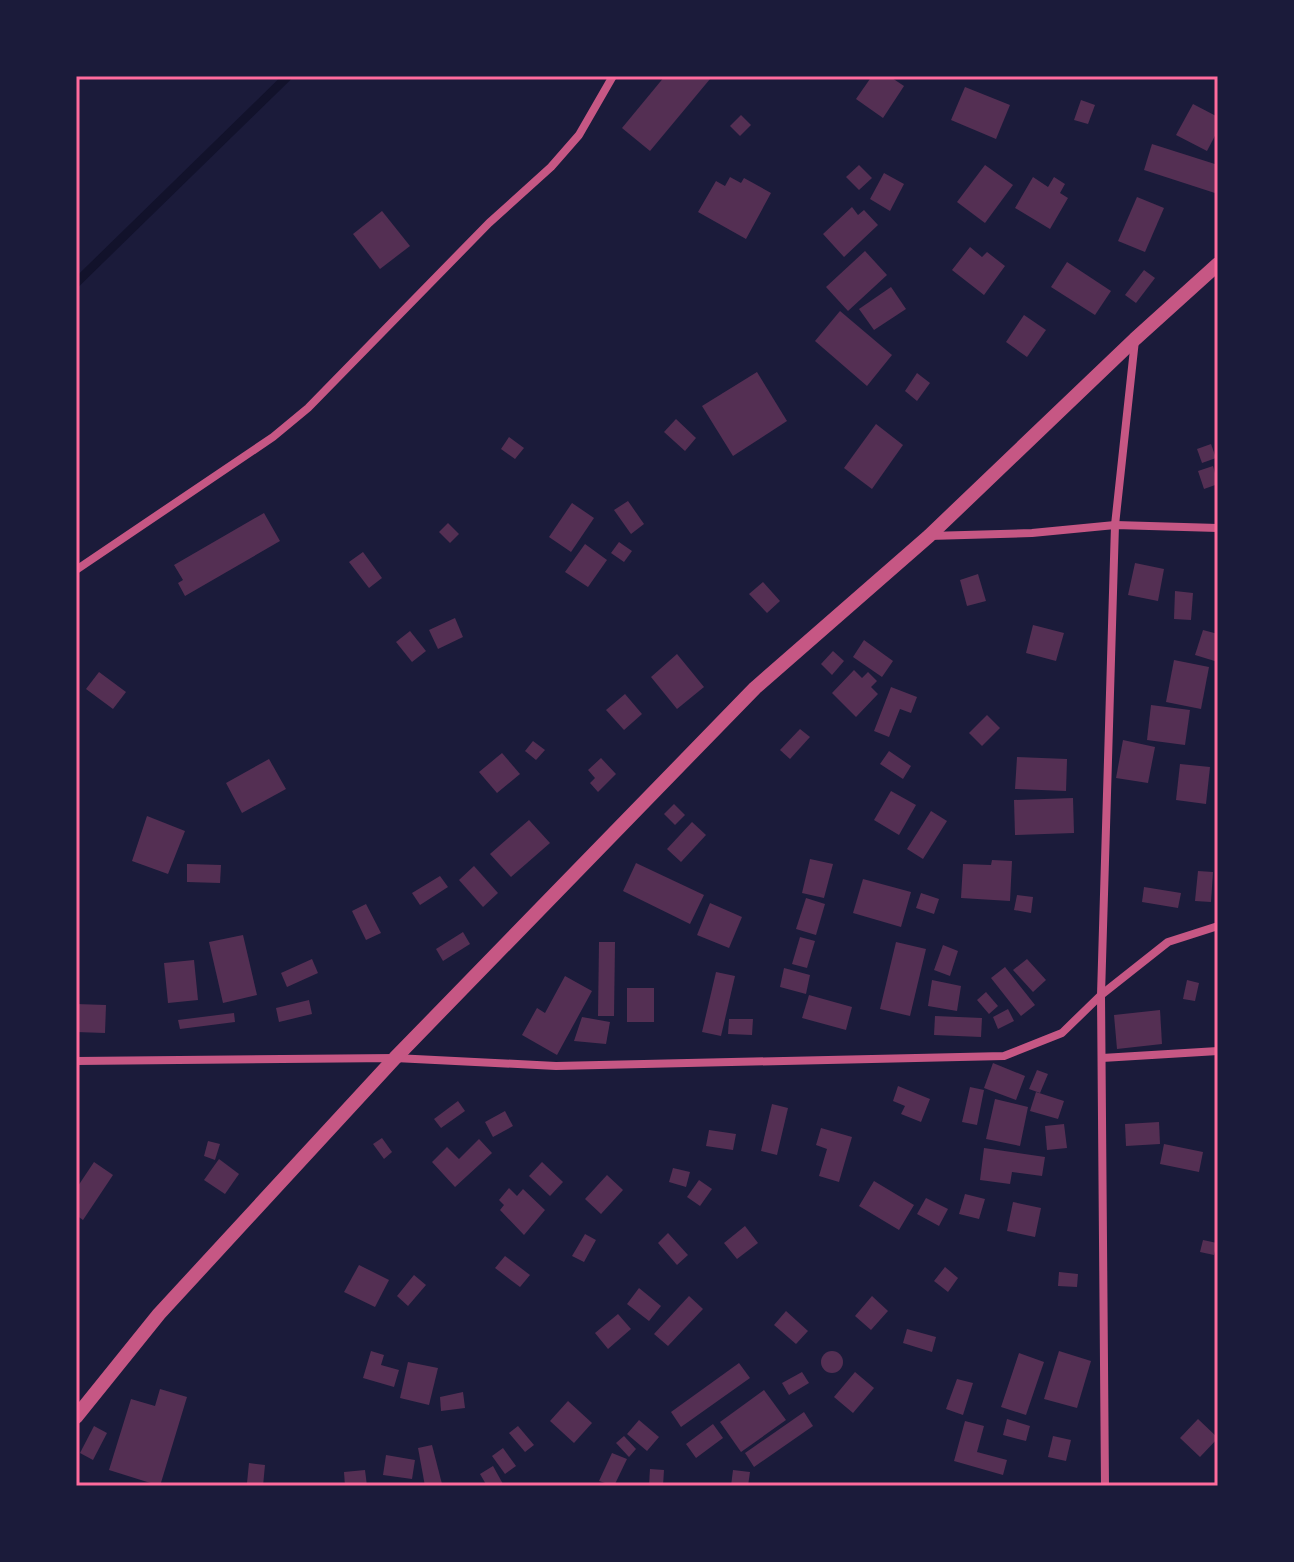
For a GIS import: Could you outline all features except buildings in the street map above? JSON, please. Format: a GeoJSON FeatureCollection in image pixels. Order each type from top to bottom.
{"type":"FeatureCollection","features":[{"type":"Feature","properties":{"kind":"street"},"geometry":{"type":"LineString","coordinates":[[76,570],[273,437],[308,408],[489,223],[551,167],[579,135],[613,76]]}},
{"type":"Feature","properties":{"kind":"street"},"geometry":{"type":"LineString","coordinates":[[76,1417],[159,1314],[395,1058],[755,688],[929,536],[1218,264]]}},
{"type":"Feature","properties":{"kind":"street"},"geometry":{"type":"LineString","coordinates":[[1105,1486],[1101,995],[1115,525],[1135,339]]}},
{"type":"Feature","properties":{"kind":"street"},"geometry":{"type":"LineString","coordinates":[[929,536],[1032,533],[1115,525],[1218,528]]}},
{"type":"Feature","properties":{"kind":"street"},"geometry":{"type":"LineString","coordinates":[[76,1061],[395,1058],[556,1066],[1004,1056],[1062,1033],[1101,995],[1168,942],[1218,926]]}},
{"type":"Feature","properties":{"kind":"street"},"geometry":{"type":"LineString","coordinates":[[1102,1058],[1218,1051]]}},
{"type":"Feature","properties":{"kind":"waterway"},"geometry":{"type":"LineString","coordinates":[[76,283],[288,76]]}}]}
